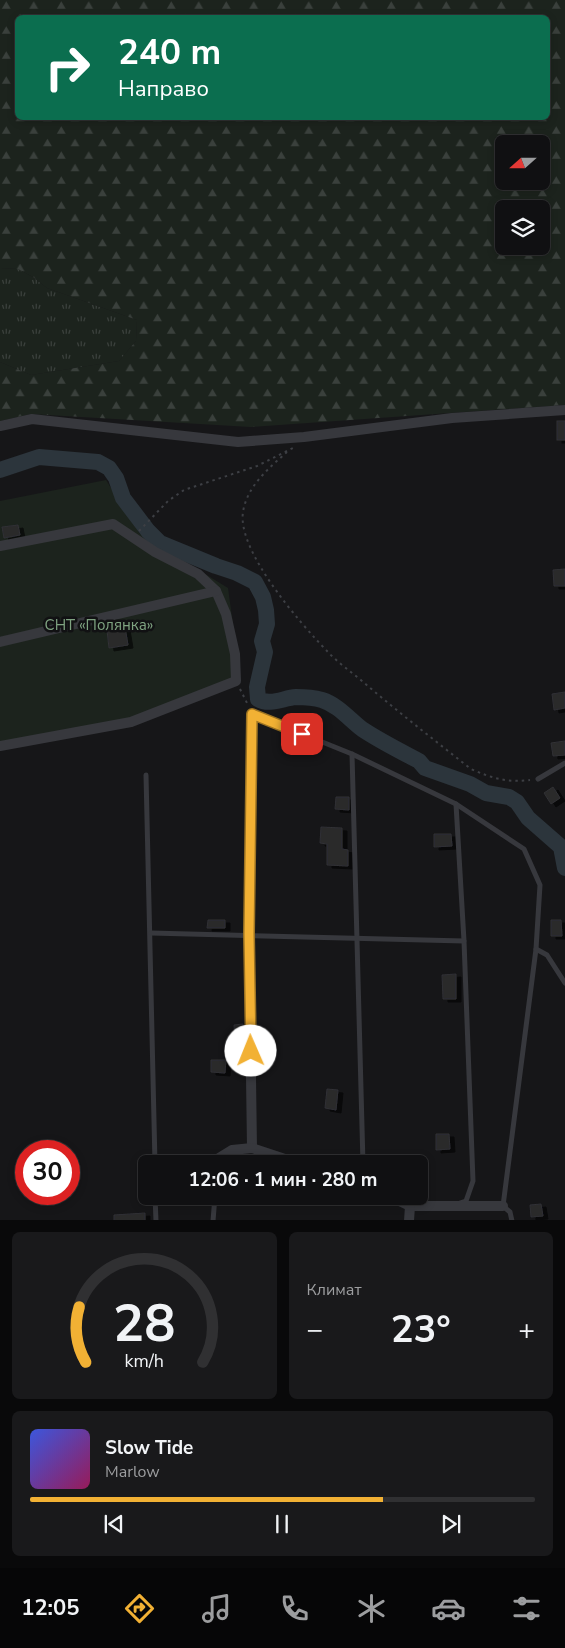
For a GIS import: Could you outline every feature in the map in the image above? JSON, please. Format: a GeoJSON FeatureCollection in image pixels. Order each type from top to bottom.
{"type":"FeatureCollection","features":[{"type":"Feature","properties":{"kind":"street"},"geometry":{"type":"LineString","coordinates":[[0,426],[32,419],[238,442],[304,437],[452,418],[565,410]]}},
{"type":"Feature","properties":{"kind":"street"},"geometry":{"type":"LineString","coordinates":[[0,546],[113,524],[155,552],[198,574],[216,591],[226,614],[235,654],[236,680],[131,722],[0,746]]}},
{"type":"Feature","properties":{"kind":"street"},"geometry":{"type":"LineString","coordinates":[[0,642],[216,591]]}},
{"type":"Feature","properties":{"kind":"street"},"geometry":{"type":"LineString","coordinates":[[252,714],[249,934],[252,1148]]}},
{"type":"Feature","properties":{"kind":"street"},"geometry":{"type":"LineString","coordinates":[[226,1155],[232,1150],[252,1148],[273,1155]]}},
{"type":"Feature","properties":{"kind":"street"},"geometry":{"type":"LineString","coordinates":[[409,1220],[410,1206],[503,1206]]}},
{"type":"Feature","properties":{"kind":"lane"},"geometry":{"type":"LineString","coordinates":[[252,714],[352,754],[456,804],[524,849],[540,885],[536,948],[503,1206],[510,1212],[512,1220]]}},
{"type":"Feature","properties":{"kind":"lane"},"geometry":{"type":"LineString","coordinates":[[352,754],[362,1155]]}},
{"type":"Feature","properties":{"kind":"lane"},"geometry":{"type":"LineString","coordinates":[[538,779],[565,763]]}},
{"type":"Feature","properties":{"kind":"lane"},"geometry":{"type":"LineString","coordinates":[[146,775],[155,1155]]}},
{"type":"Feature","properties":{"kind":"lane"},"geometry":{"type":"LineString","coordinates":[[450,1207],[466,1201],[473,1181],[464,941],[456,804]]}},
{"type":"Feature","properties":{"kind":"lane"},"geometry":{"type":"LineString","coordinates":[[151,933],[249,934],[464,941]]}},
{"type":"Feature","properties":{"kind":"lane"},"geometry":{"type":"LineString","coordinates":[[536,948],[546,955],[565,983]]}},
{"type":"Feature","properties":{"kind":"lane"},"geometry":{"type":"LineString","coordinates":[[156,1205],[156,1220]]}},
{"type":"Feature","properties":{"kind":"lane"},"geometry":{"type":"LineString","coordinates":[[213,1220],[214,1205]]}},
{"type":"Feature","properties":{"kind":"path"},"geometry":{"type":"LineString","coordinates":[[142,528],[168,501],[184,490],[257,466],[296,447]]}},
{"type":"Feature","properties":{"kind":"path"},"geometry":{"type":"LineString","coordinates":[[287,452],[265,471],[249,494],[243,511],[243,527],[250,551],[280,596],[328,652],[373,691],[471,768],[490,778],[517,782],[538,779]]}},
{"type":"Feature","properties":{"kind":"path"},"geometry":{"type":"LineString","coordinates":[[236,680],[252,714]]}},
{"type":"Feature","properties":{"kind":"green space"},"geometry":{"type":"Polygon","coordinates":[[[0,0],[565,0],[565,405],[251,427],[31,414],[0,421],[0,362],[31,375],[119,361],[136,341],[137,320],[47,288],[33,277],[18,269],[0,268],[0,0]]]}},
{"type":"Feature","properties":{"kind":"green space"},"geometry":{"type":"Polygon","coordinates":[[[0,268],[18,269],[33,277],[47,288],[137,320],[136,341],[119,361],[31,375],[0,362],[0,268]]]}},
{"type":"Feature","properties":{"kind":"green space","name":"СНТ «Полянка»"},"geometry":{"type":"Polygon","coordinates":[[[106,480],[140,534],[228,588],[241,681],[134,718],[0,748],[0,501],[106,480]]]}},
{"type":"Feature","properties":{"kind":"building"},"geometry":{"type":"Polygon","coordinates":[[[557,421],[565,421],[565,440],[557,440],[557,421]]]}},
{"type":"Feature","properties":{"kind":"building"},"geometry":{"type":"Polygon","coordinates":[[[18,525],[20,535],[4,538],[2,527],[18,525]]]}},
{"type":"Feature","properties":{"kind":"building"},"geometry":{"type":"Polygon","coordinates":[[[565,569],[565,586],[554,586],[553,570],[565,569]]]}},
{"type":"Feature","properties":{"kind":"building"},"geometry":{"type":"Polygon","coordinates":[[[125,627],[128,645],[109,648],[107,630],[125,627]]]}},
{"type":"Feature","properties":{"kind":"building"},"geometry":{"type":"Polygon","coordinates":[[[565,692],[565,708],[554,710],[552,694],[565,692]]]}},
{"type":"Feature","properties":{"kind":"building"},"geometry":{"type":"Polygon","coordinates":[[[565,741],[565,755],[553,756],[551,743],[565,741]]]}},
{"type":"Feature","properties":{"kind":"building"},"geometry":{"type":"Polygon","coordinates":[[[553,787],[560,798],[551,804],[544,793],[553,787]]]}},
{"type":"Feature","properties":{"kind":"building"},"geometry":{"type":"Polygon","coordinates":[[[336,797],[349,797],[349,810],[335,809],[336,797]]]}},
{"type":"Feature","properties":{"kind":"building"},"geometry":{"type":"Polygon","coordinates":[[[321,827],[342,828],[342,849],[348,850],[348,866],[327,865],[327,844],[320,843],[321,827]]]}},
{"type":"Feature","properties":{"kind":"building"},"geometry":{"type":"Polygon","coordinates":[[[434,834],[451,834],[452,846],[434,847],[434,834]]]}},
{"type":"Feature","properties":{"kind":"building"},"geometry":{"type":"Polygon","coordinates":[[[208,920],[225,920],[225,928],[207,928],[208,920]]]}},
{"type":"Feature","properties":{"kind":"building"},"geometry":{"type":"Polygon","coordinates":[[[551,920],[561,920],[562,936],[551,936],[551,920]]]}},
{"type":"Feature","properties":{"kind":"building"},"geometry":{"type":"Polygon","coordinates":[[[456,974],[456,999],[443,999],[442,975],[456,974]]]}},
{"type":"Feature","properties":{"kind":"building"},"geometry":{"type":"Polygon","coordinates":[[[243,1024],[244,1039],[235,1039],[234,1025],[243,1024]]]}},
{"type":"Feature","properties":{"kind":"building"},"geometry":{"type":"Polygon","coordinates":[[[211,1060],[226,1060],[225,1073],[211,1072],[211,1060]]]}},
{"type":"Feature","properties":{"kind":"building"},"geometry":{"type":"Polygon","coordinates":[[[327,1089],[338,1090],[336,1110],[325,1108],[327,1089]]]}},
{"type":"Feature","properties":{"kind":"building"},"geometry":{"type":"Polygon","coordinates":[[[436,1134],[449,1134],[450,1149],[436,1150],[436,1134]]]}},
{"type":"Feature","properties":{"kind":"building"},"geometry":{"type":"Polygon","coordinates":[[[541,1204],[543,1216],[531,1217],[530,1205],[541,1204]]]}},
{"type":"Feature","properties":{"kind":"building"},"geometry":{"type":"Polygon","coordinates":[[[145,1213],[145,1220],[114,1220],[114,1215],[145,1213]]]}},
{"type":"Feature","properties":{"kind":"waterway"},"geometry":{"type":"LineString","coordinates":[[0,470],[39,457],[98,462],[109,468],[116,478],[123,498],[148,531],[160,543],[255,582],[263,597],[267,624],[262,641],[265,652],[257,687],[258,699],[267,702],[296,697],[328,702],[362,729],[419,761],[425,768],[470,784],[486,793],[509,797],[517,802],[528,818],[561,847],[565,868]]}},
{"type":"Feature","properties":{"kind":"route"},"geometry":{"type":"LineString","coordinates":[[251,1051],[249,934],[252,714],[302,734]]}}]}
